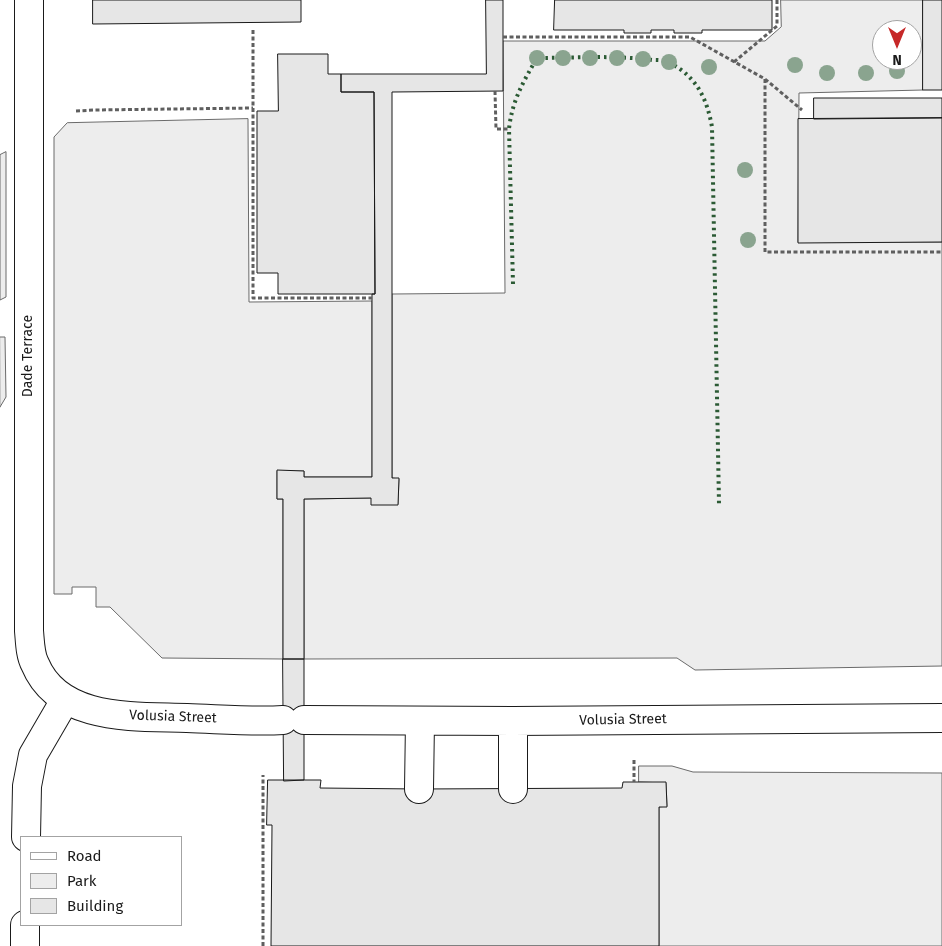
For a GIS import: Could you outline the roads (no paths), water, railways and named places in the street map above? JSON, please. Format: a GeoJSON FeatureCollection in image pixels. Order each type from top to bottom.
{"type":"FeatureCollection","features":[{"type":"Feature","properties":{"kind":"street","name":"Dade Terrace"},"geometry":{"type":"LineString","coordinates":[[28,0],[29,631],[34,663],[44,682],[65,700]]}},
{"type":"Feature","properties":{"kind":"street","name":"Volusia Street"},"geometry":{"type":"LineString","coordinates":[[65,700],[97,712],[133,716],[294,720],[513,722],[942,718]]}},
{"type":"Feature","properties":{"kind":"street"},"geometry":{"type":"LineString","coordinates":[[26,836],[27,786],[33,755],[65,700]]}},
{"type":"Feature","properties":{"kind":"street"},"geometry":{"type":"LineString","coordinates":[[419,789],[420,722]]}},
{"type":"Feature","properties":{"kind":"street"},"geometry":{"type":"LineString","coordinates":[[513,722],[513,789]]}},
{"type":"Feature","properties":{"kind":"street"},"geometry":{"type":"LineString","coordinates":[[25,926],[25,946]]}}]}
